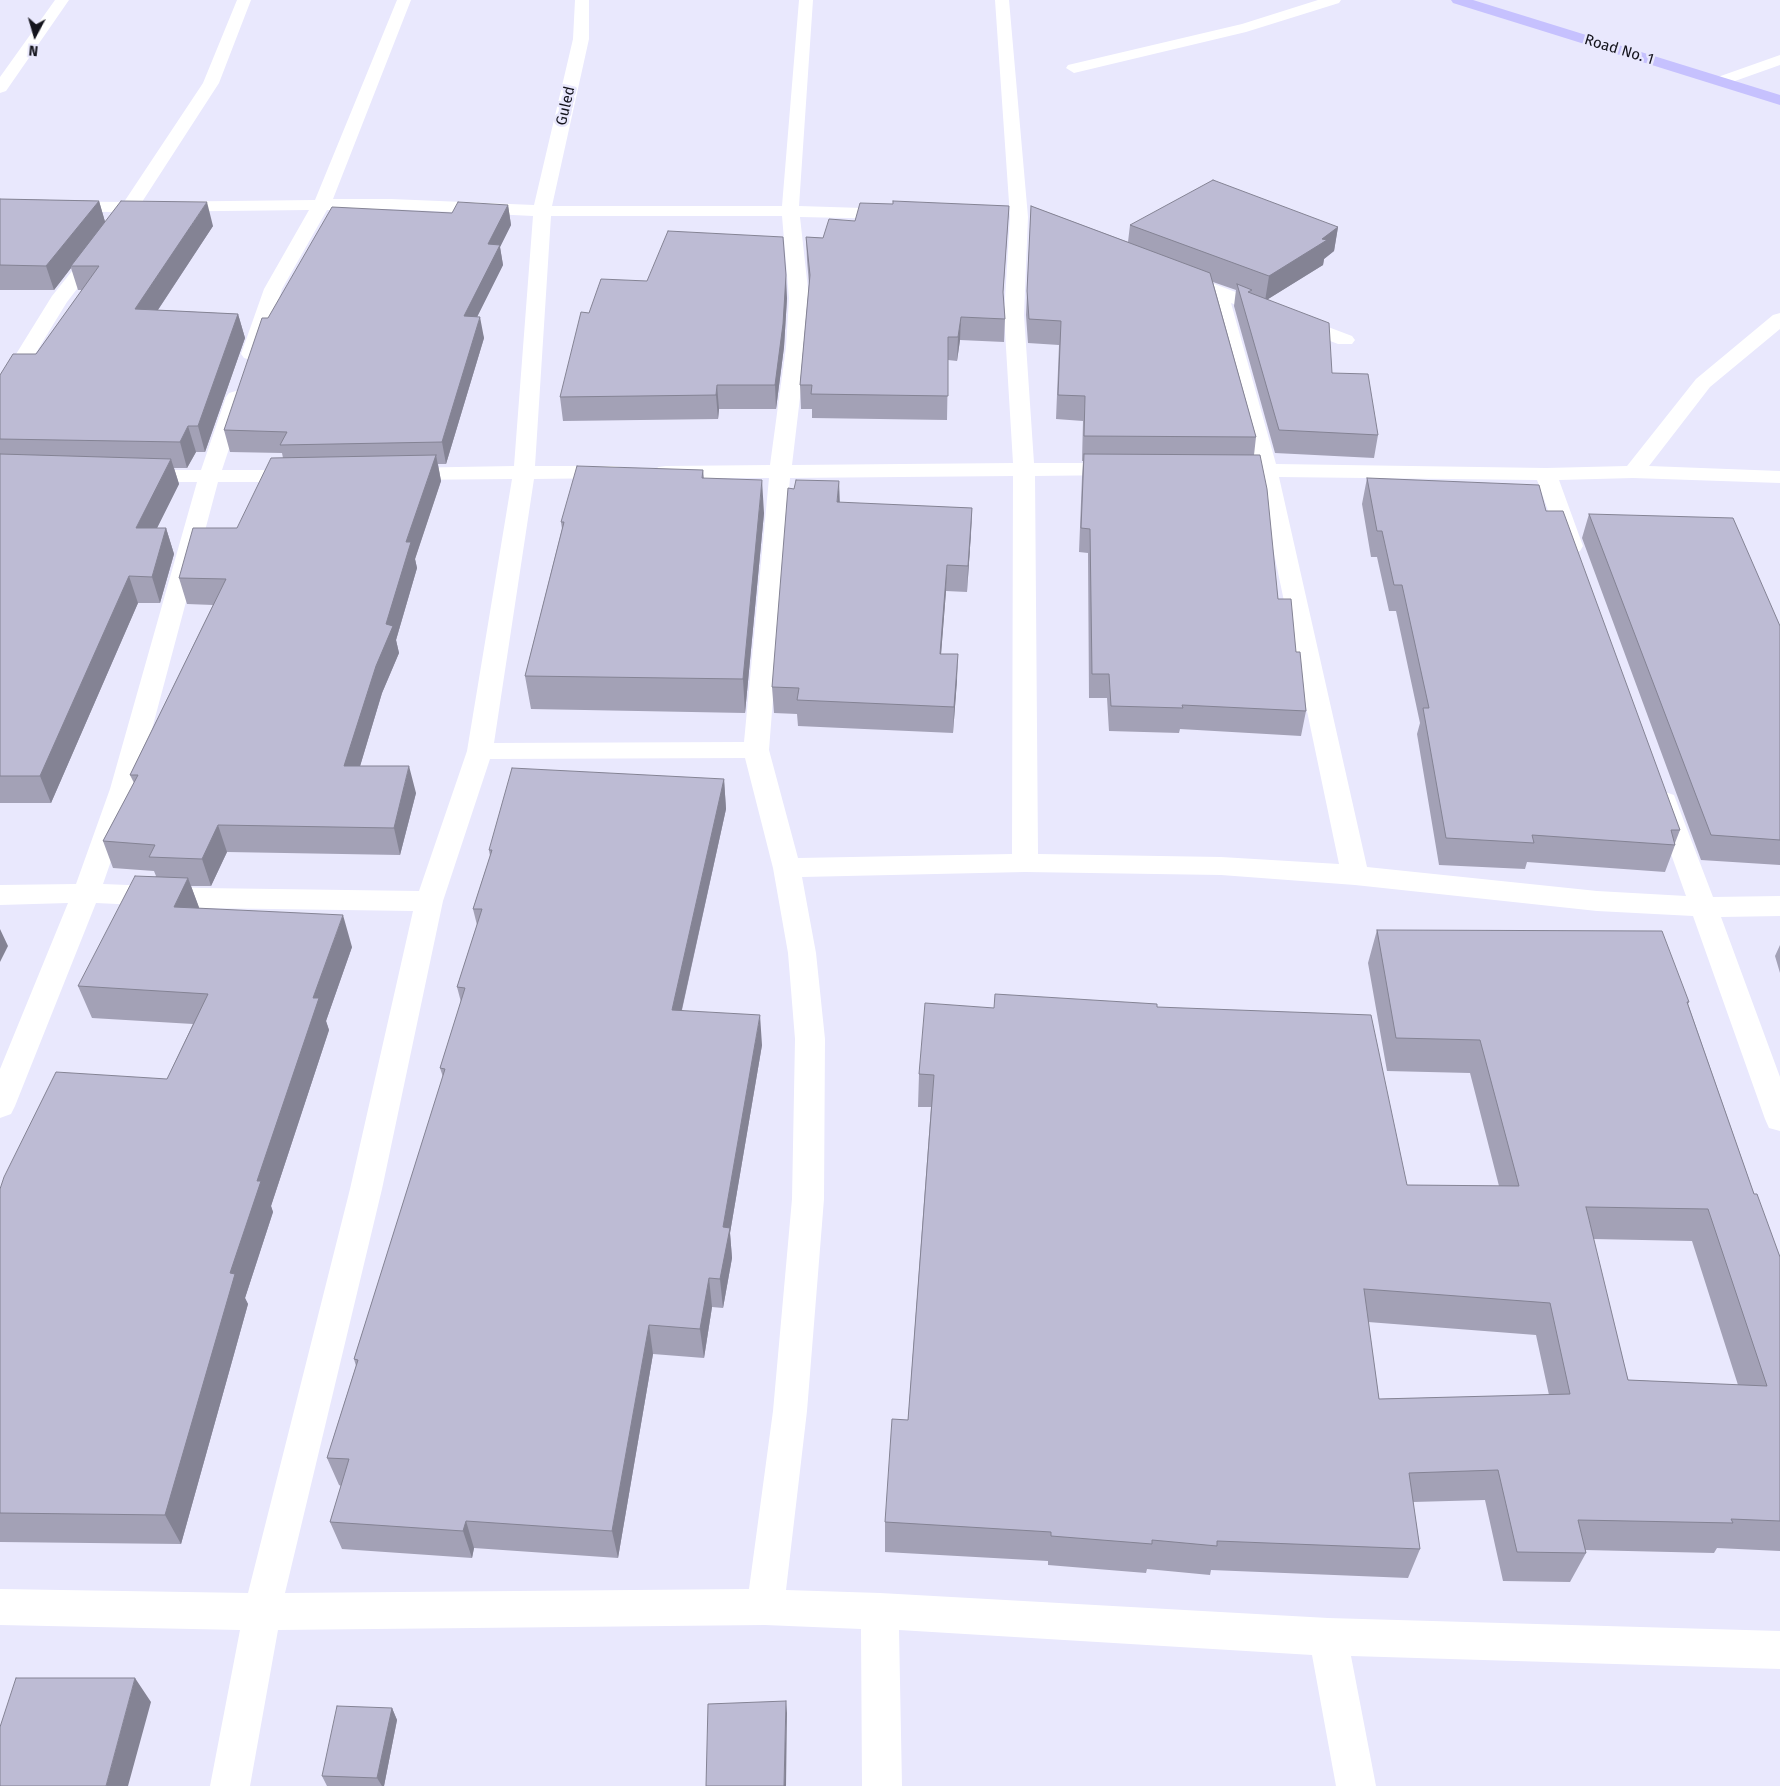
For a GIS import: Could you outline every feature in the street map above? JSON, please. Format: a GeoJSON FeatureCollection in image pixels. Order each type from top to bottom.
{"type":"FeatureCollection","features":[{"type":"Feature","properties":{"kind":"highway","name":"Road No. 1"},"geometry":{"type":"LineString","coordinates":[[1458,0],[1780,100]]}},
{"type":"Feature","properties":{"kind":"street"},"geometry":{"type":"LineString","coordinates":[[0,88],[62,0]]}},
{"type":"Feature","properties":{"kind":"street"},"geometry":{"type":"LineString","coordinates":[[0,396],[59,300],[131,207],[211,83],[237,12],[244,0]]}},
{"type":"Feature","properties":{"kind":"street"},"geometry":{"type":"LineString","coordinates":[[0,1106],[86,893],[124,789],[209,477],[273,289],[322,204],[404,0]]}},
{"type":"Feature","properties":{"kind":"street","name":"Guled"},"geometry":{"type":"LineString","coordinates":[[230,1786],[262,1612],[366,1188],[429,901],[480,751],[524,471],[542,211],[580,39],[582,0]]}},
{"type":"Feature","properties":{"kind":"street"},"geometry":{"type":"LineString","coordinates":[[765,1607],[790,1411],[808,1199],[810,1039],[802,953],[787,868],[756,750],[780,473],[796,347],[799,298],[790,212],[806,0]]}},
{"type":"Feature","properties":{"kind":"street"},"geometry":{"type":"LineString","coordinates":[[1002,0],[1020,217],[1014,315],[1024,468],[1025,863]]}},
{"type":"Feature","properties":{"kind":"street"},"geometry":{"type":"LineString","coordinates":[[1074,68],[1246,27],[1334,0]]}},
{"type":"Feature","properties":{"kind":"street"},"geometry":{"type":"LineString","coordinates":[[1721,81],[1780,60]]}},
{"type":"Feature","properties":{"kind":"street"},"geometry":{"type":"LineString","coordinates":[[0,206],[131,207],[391,204],[542,211],[790,212],[910,215]]}},
{"type":"Feature","properties":{"kind":"street"},"geometry":{"type":"LineString","coordinates":[[1000,217],[1020,217],[1038,224]]}},
{"type":"Feature","properties":{"kind":"street"},"geometry":{"type":"LineString","coordinates":[[1164,271],[1344,340]]}},
{"type":"Feature","properties":{"kind":"street"},"geometry":{"type":"LineString","coordinates":[[1218,292],[1267,470],[1355,875]]}},
{"type":"Feature","properties":{"kind":"street"},"geometry":{"type":"LineString","coordinates":[[1633,472],[1704,383],[1780,319]]}},
{"type":"Feature","properties":{"kind":"street"},"geometry":{"type":"LineString","coordinates":[[376,474],[524,471],[780,473],[1024,468],[1140,469]]}},
{"type":"Feature","properties":{"kind":"street"},"geometry":{"type":"LineString","coordinates":[[1209,469],[1546,474],[1633,472],[1774,476],[1780,495]]}},
{"type":"Feature","properties":{"kind":"street"},"geometry":{"type":"LineString","coordinates":[[1546,474],[1579,566]]}},
{"type":"Feature","properties":{"kind":"street"},"geometry":{"type":"LineString","coordinates":[[120,475],[209,477],[317,475]]}},
{"type":"Feature","properties":{"kind":"street"},"geometry":{"type":"LineString","coordinates":[[480,751],[756,750]]}},
{"type":"Feature","properties":{"kind":"street"},"geometry":{"type":"LineString","coordinates":[[1657,778],[1780,1119]]}},
{"type":"Feature","properties":{"kind":"street"},"geometry":{"type":"LineString","coordinates":[[787,868],[1025,863],[1221,866],[1355,875],[1597,901],[1704,907],[1780,906]]}},
{"type":"Feature","properties":{"kind":"street"},"geometry":{"type":"LineString","coordinates":[[0,895],[86,893],[202,898],[429,901]]}},
{"type":"Feature","properties":{"kind":"street"},"geometry":{"type":"LineString","coordinates":[[0,1607],[262,1612],[765,1607],[880,1611],[1328,1637],[1780,1650]]}},
{"type":"Feature","properties":{"kind":"street"},"geometry":{"type":"LineString","coordinates":[[880,1611],[882,1786]]}},
{"type":"Feature","properties":{"kind":"street"},"geometry":{"type":"LineString","coordinates":[[1328,1637],[1356,1786]]}},
{"type":"Feature","properties":{"kind":"building"},"geometry":{"type":"Polygon","coordinates":[[[1213,180],[1338,227],[1322,239],[1327,240],[1269,276],[1130,225],[1213,180]]]}},
{"type":"Feature","properties":{"kind":"building"},"geometry":{"type":"Polygon","coordinates":[[[0,199],[99,201],[46,266],[0,265],[0,199]]]}},
{"type":"Feature","properties":{"kind":"building"},"geometry":{"type":"Polygon","coordinates":[[[121,201],[207,202],[135,309],[238,314],[198,426],[188,426],[180,442],[0,439],[0,375],[13,354],[36,354],[99,266],[71,266],[121,201]]]}},
{"type":"Feature","properties":{"kind":"building"},"geometry":{"type":"Polygon","coordinates":[[[893,201],[1009,206],[1003,292],[1005,319],[961,317],[958,337],[948,337],[948,396],[811,394],[812,385],[800,385],[810,275],[806,237],[823,238],[829,219],[855,221],[860,203],[893,204],[893,201]]]}},
{"type":"Feature","properties":{"kind":"building"},"geometry":{"type":"Polygon","coordinates":[[[458,202],[508,205],[488,244],[500,245],[464,316],[480,317],[442,442],[280,445],[287,432],[224,430],[262,318],[268,318],[332,207],[452,213],[458,202]]]}},
{"type":"Feature","properties":{"kind":"building"},"geometry":{"type":"Polygon","coordinates":[[[1031,206],[1210,273],[1256,437],[1084,436],[1085,396],[1058,395],[1061,321],[1029,319],[1027,291],[1031,206]]]}},
{"type":"Feature","properties":{"kind":"building"},"geometry":{"type":"Polygon","coordinates":[[[668,231],[783,237],[786,275],[783,324],[775,385],[717,385],[716,395],[560,397],[581,312],[589,313],[601,279],[647,281],[668,231]]]}},
{"type":"Feature","properties":{"kind":"building"},"geometry":{"type":"Polygon","coordinates":[[[1237,284],[1252,290],[1248,292],[1329,323],[1332,373],[1368,374],[1378,435],[1279,430],[1237,284]]]}},
{"type":"Feature","properties":{"kind":"building"},"geometry":{"type":"Polygon","coordinates":[[[0,454],[171,459],[136,528],[166,528],[152,577],[129,576],[40,776],[0,776],[0,454]]]}},
{"type":"Feature","properties":{"kind":"building"},"geometry":{"type":"Polygon","coordinates":[[[1084,454],[1260,455],[1267,489],[1278,599],[1291,599],[1296,652],[1300,652],[1306,711],[1182,705],[1183,708],[1111,706],[1109,674],[1092,674],[1090,529],[1081,528],[1084,454]]]}},
{"type":"Feature","properties":{"kind":"building"},"geometry":{"type":"Polygon","coordinates":[[[436,455],[406,542],[411,542],[386,624],[393,626],[376,666],[344,766],[409,766],[394,828],[218,825],[202,859],[149,857],[155,845],[103,841],[138,775],[130,775],[226,579],[179,578],[193,528],[237,528],[271,458],[436,455]]]}},
{"type":"Feature","properties":{"kind":"building"},"geometry":{"type":"Polygon","coordinates":[[[577,466],[703,470],[702,478],[762,480],[743,679],[525,676],[564,522],[561,522],[577,466]]]}},
{"type":"Feature","properties":{"kind":"building"},"geometry":{"type":"Polygon","coordinates":[[[1367,478],[1539,485],[1546,511],[1563,511],[1680,830],[1671,830],[1675,845],[1532,835],[1534,843],[1446,838],[1423,708],[1429,708],[1402,585],[1394,585],[1382,531],[1377,531],[1367,478]]]}},
{"type":"Feature","properties":{"kind":"building"},"geometry":{"type":"Polygon","coordinates":[[[796,480],[839,481],[837,502],[972,508],[968,566],[947,565],[940,654],[958,654],[954,707],[797,700],[799,688],[772,687],[788,488],[794,489],[796,480]]]}},
{"type":"Feature","properties":{"kind":"building"},"geometry":{"type":"Polygon","coordinates":[[[1589,514],[1733,518],[1780,626],[1780,840],[1711,835],[1589,514]]]}},
{"type":"Feature","properties":{"kind":"building"},"geometry":{"type":"Polygon","coordinates":[[[512,768],[724,779],[672,1010],[760,1015],[723,1227],[730,1228],[720,1279],[709,1278],[700,1329],[649,1325],[612,1531],[466,1521],[463,1531],[330,1522],[349,1459],[327,1458],[358,1360],[354,1359],[445,1069],[440,1068],[465,988],[457,987],[482,909],[473,909],[492,850],[489,850],[512,768]]]}},
{"type":"Feature","properties":{"kind":"building"},"geometry":{"type":"Polygon","coordinates":[[[135,876],[188,878],[174,907],[343,915],[313,998],[319,998],[257,1181],[261,1181],[230,1273],[235,1274],[165,1515],[0,1513],[0,1189],[4,1177],[56,1072],[167,1079],[208,994],[78,986],[135,876]]]}},
{"type":"Feature","properties":{"kind":"building"},"geometry":{"type":"Polygon","coordinates":[[[1377,930],[1662,931],[1689,1002],[1687,1002],[1754,1194],[1757,1194],[1780,1257],[1780,1521],[1731,1519],[1733,1523],[1578,1520],[1586,1553],[1517,1552],[1498,1470],[1409,1473],[1420,1549],[1217,1541],[1217,1546],[1152,1540],[1152,1544],[1051,1536],[1051,1532],[885,1522],[892,1419],[908,1420],[934,1075],[919,1074],[925,1003],[994,1008],[995,994],[1157,1004],[1157,1007],[1371,1015],[1407,1185],[1519,1186],[1480,1040],[1396,1038],[1377,930]],[[1586,1207],[1628,1380],[1767,1386],[1708,1209],[1586,1207]],[[1364,1289],[1379,1399],[1570,1394],[1550,1303],[1364,1289]]]}},
{"type":"Feature","properties":{"kind":"building"},"geometry":{"type":"Polygon","coordinates":[[[16,1678],[135,1678],[106,1786],[0,1786],[0,1727],[16,1678]]]}},
{"type":"Feature","properties":{"kind":"building"},"geometry":{"type":"Polygon","coordinates":[[[786,1701],[784,1786],[706,1786],[708,1704],[786,1701]]]}},
{"type":"Feature","properties":{"kind":"building"},"geometry":{"type":"Polygon","coordinates":[[[337,1706],[392,1708],[377,1778],[322,1776],[337,1706]]]}}]}
